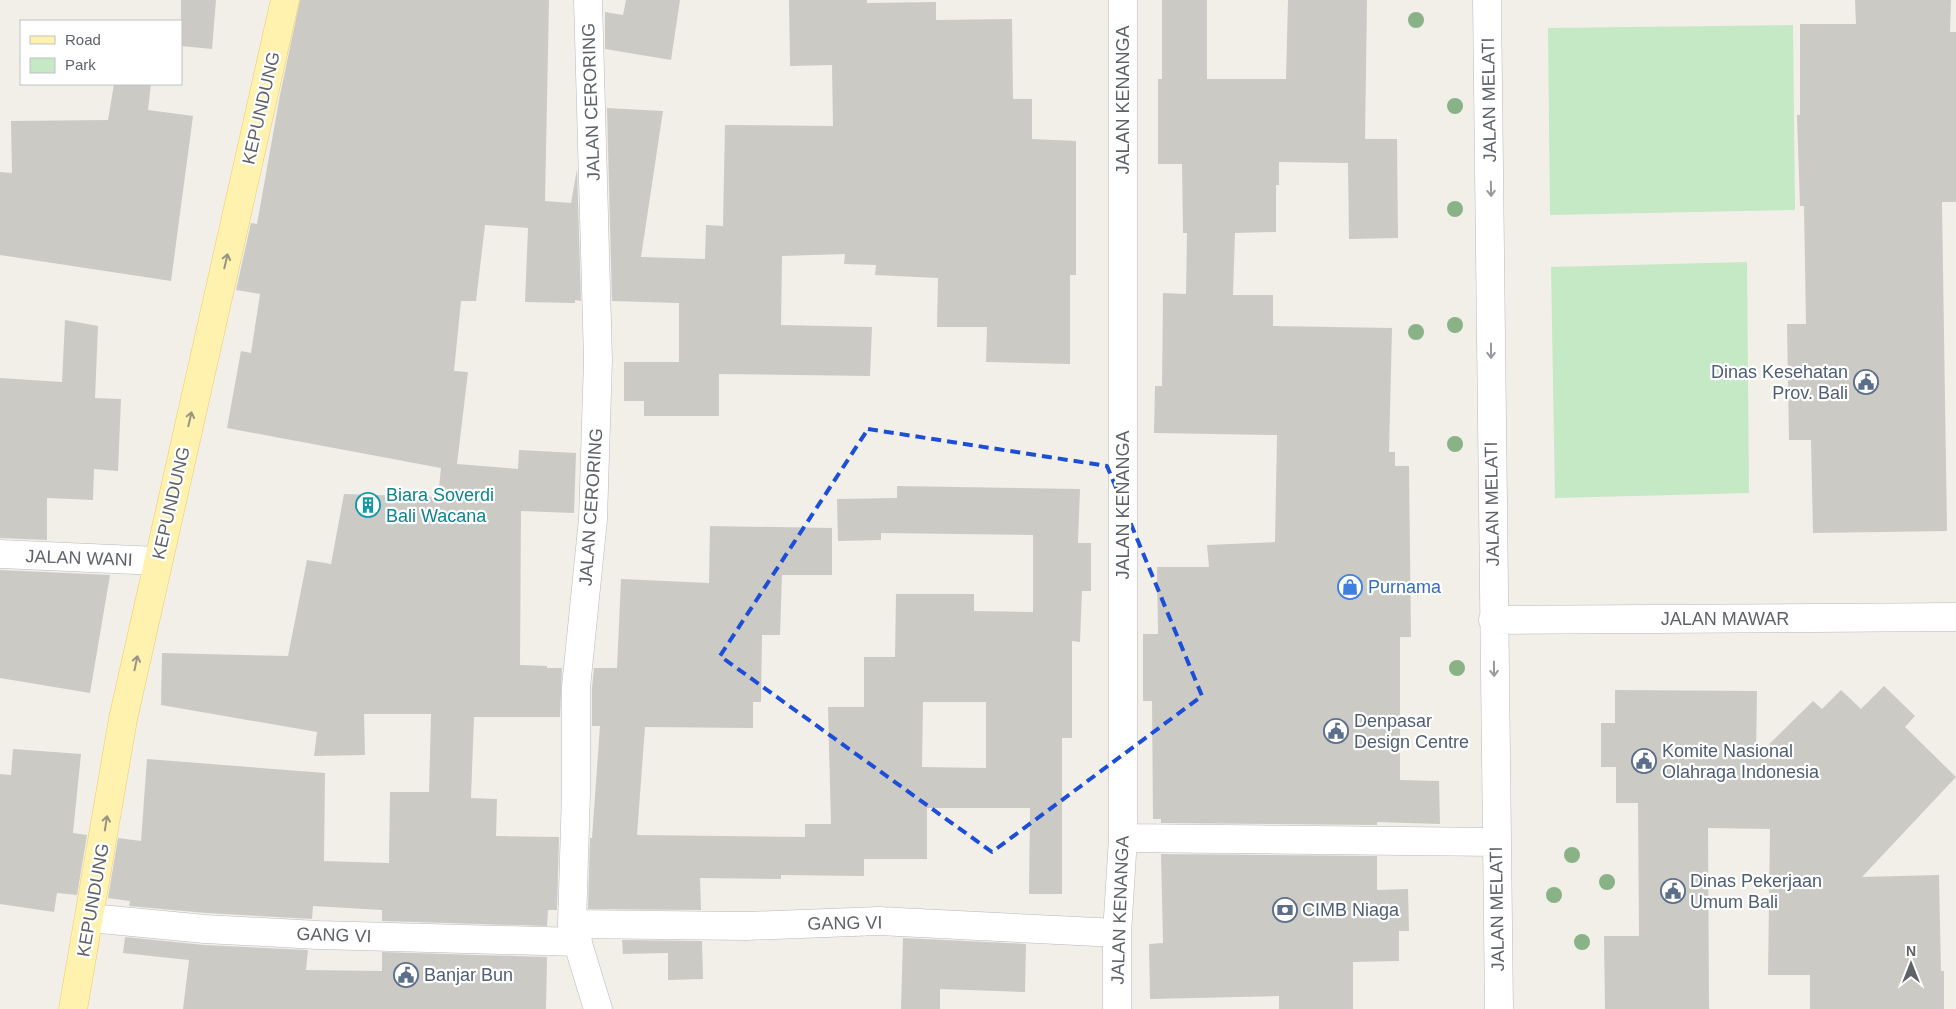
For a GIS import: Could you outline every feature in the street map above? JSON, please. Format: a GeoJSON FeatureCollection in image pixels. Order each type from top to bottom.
{"type":"FeatureCollection","features":[{"type":"Feature","properties":{"kind":"main road","name":"KEPUNDUNG"},"geometry":{"type":"LineString","coordinates":[[73,1009],[123,719],[285,0]]}},
{"type":"Feature","properties":{"kind":"street","name":"JALAN CERORING"},"geometry":{"type":"LineString","coordinates":[[588,0],[598,360],[592,519],[576,687],[575,933],[598,1009]]}},
{"type":"Feature","properties":{"kind":"street","name":"JALAN KENANGA"},"geometry":{"type":"LineString","coordinates":[[1117,1009],[1117,933],[1123,838],[1122,0]]}},
{"type":"Feature","properties":{"kind":"street","name":"JALAN MELATI"},"geometry":{"type":"LineString","coordinates":[[1487,0],[1492,240],[1495,842],[1498,1009]]}},
{"type":"Feature","properties":{"kind":"street","name":"JALAN WANI"},"geometry":{"type":"LineString","coordinates":[[0,554],[158,561]]}},
{"type":"Feature","properties":{"kind":"street","name":"JALAN MAWAR"},"geometry":{"type":"LineString","coordinates":[[1494,620],[1956,617]]}},
{"type":"Feature","properties":{"kind":"street"},"geometry":{"type":"LineString","coordinates":[[1123,838],[1495,842]]}},
{"type":"Feature","properties":{"kind":"street","name":"GANG VI"},"geometry":{"type":"LineString","coordinates":[[90,918],[205,929],[318,935],[575,933],[880,921],[1117,933]]}},
{"type":"Feature","properties":{"kind":"highlighted area"},"geometry":{"type":"Polygon","coordinates":[[[868,429],[1107,466],[1202,696],[992,852],[720,656],[868,429]]]}},
{"type":"Feature","properties":{"kind":"green space"},"geometry":{"type":"Polygon","coordinates":[[[1793,25],[1795,210],[1550,215],[1548,28],[1793,25]]]}},
{"type":"Feature","properties":{"kind":"green space"},"geometry":{"type":"Polygon","coordinates":[[[1747,262],[1749,493],[1555,498],[1551,267],[1747,262]]]}},
{"type":"Feature","properties":{"kind":"building"},"geometry":{"type":"Polygon","coordinates":[[[181,0],[216,0],[212,49],[182,46],[181,0]]]}},
{"type":"Feature","properties":{"kind":"building"},"geometry":{"type":"Polygon","coordinates":[[[300,0],[549,0],[545,201],[571,203],[577,169],[581,301],[575,300],[575,303],[525,302],[528,228],[485,225],[476,301],[461,301],[454,371],[468,372],[457,464],[518,469],[519,450],[576,453],[574,513],[521,511],[520,665],[562,668],[560,717],[474,717],[471,798],[497,799],[496,836],[559,837],[557,910],[548,910],[547,926],[382,921],[382,910],[313,906],[312,919],[206,913],[129,906],[130,901],[108,898],[118,838],[141,841],[147,759],[325,773],[324,861],[389,863],[390,792],[429,792],[431,714],[364,714],[365,755],[314,756],[317,732],[161,705],[162,653],[288,656],[307,560],[331,564],[344,494],[438,497],[441,468],[227,428],[241,351],[251,353],[260,294],[236,290],[251,223],[257,224],[280,95],[300,0]]]}},
{"type":"Feature","properties":{"kind":"building"},"geometry":{"type":"Polygon","coordinates":[[[626,0],[680,0],[671,60],[605,49],[605,12],[623,15],[626,0]]]}},
{"type":"Feature","properties":{"kind":"building"},"geometry":{"type":"Polygon","coordinates":[[[789,0],[867,0],[867,3],[936,2],[936,20],[1012,19],[1013,99],[1032,99],[1032,139],[1076,141],[1076,275],[1070,275],[1070,364],[986,362],[987,327],[937,327],[938,278],[875,275],[876,265],[844,264],[845,254],[782,256],[781,325],[872,327],[870,376],[719,374],[719,416],[644,416],[644,401],[624,401],[624,362],[679,362],[679,303],[612,301],[607,108],[663,111],[641,257],[705,259],[706,225],[723,226],[725,125],[833,126],[832,65],[790,66],[789,0]]]}},
{"type":"Feature","properties":{"kind":"building"},"geometry":{"type":"Polygon","coordinates":[[[1162,0],[1207,0],[1207,79],[1286,79],[1288,0],[1367,0],[1365,139],[1397,139],[1398,238],[1349,239],[1348,163],[1279,162],[1279,185],[1276,185],[1276,232],[1235,233],[1233,295],[1273,295],[1273,326],[1392,328],[1389,452],[1395,452],[1395,466],[1409,466],[1411,637],[1400,637],[1400,780],[1439,781],[1440,824],[1377,822],[1377,825],[1161,823],[1161,819],[1153,819],[1152,701],[1143,701],[1143,634],[1158,634],[1157,567],[1209,567],[1207,545],[1275,542],[1277,435],[1154,433],[1155,386],[1162,386],[1163,293],[1186,294],[1187,233],[1183,233],[1182,164],[1158,164],[1158,79],[1162,79],[1162,0]]]}},
{"type":"Feature","properties":{"kind":"building"},"geometry":{"type":"Polygon","coordinates":[[[1855,0],[1951,0],[1950,32],[1956,32],[1956,202],[1942,202],[1947,531],[1813,533],[1811,440],[1789,440],[1787,324],[1806,324],[1804,206],[1800,206],[1797,115],[1800,115],[1800,24],[1856,24],[1855,0]]]}},
{"type":"Feature","properties":{"kind":"building"},"geometry":{"type":"Polygon","coordinates":[[[114,85],[151,85],[148,110],[193,116],[171,281],[0,255],[0,172],[12,173],[11,121],[108,120],[114,85]]]}},
{"type":"Feature","properties":{"kind":"building"},"geometry":{"type":"Polygon","coordinates":[[[65,320],[98,326],[95,398],[121,399],[118,471],[94,469],[93,500],[47,498],[47,540],[0,538],[0,378],[62,382],[65,320]]]}},
{"type":"Feature","properties":{"kind":"building"},"geometry":{"type":"Polygon","coordinates":[[[897,486],[1080,489],[1078,543],[1091,543],[1091,591],[1082,591],[1080,642],[1072,641],[1072,738],[1062,738],[1062,894],[1029,894],[1030,808],[927,808],[927,859],[864,859],[864,876],[781,875],[781,879],[700,878],[701,910],[588,909],[590,838],[592,838],[600,726],[592,726],[594,668],[617,668],[621,579],[709,583],[710,526],[832,528],[832,575],[782,575],[780,635],[762,635],[761,702],[753,702],[753,728],[645,727],[637,835],[805,837],[805,824],[831,824],[828,707],[864,707],[864,657],[895,657],[896,594],[974,594],[974,611],[1033,612],[1033,535],[881,533],[881,540],[838,541],[837,499],[897,498],[897,486]],[[923,702],[922,767],[986,768],[986,702],[923,702]]]}},
{"type":"Feature","properties":{"kind":"building"},"geometry":{"type":"Polygon","coordinates":[[[0,570],[110,575],[90,693],[0,678],[0,570]]]}},
{"type":"Feature","properties":{"kind":"building"},"geometry":{"type":"Polygon","coordinates":[[[1884,686],[1915,716],[1905,727],[1956,777],[1862,877],[1939,875],[1941,971],[1944,971],[1944,1009],[1810,1009],[1810,975],[1768,975],[1770,829],[1708,828],[1709,1009],[1605,1009],[1604,936],[1639,936],[1638,803],[1616,803],[1616,767],[1601,767],[1601,723],[1615,723],[1615,690],[1757,691],[1756,757],[1813,701],[1822,709],[1841,690],[1861,709],[1884,686]]]}},
{"type":"Feature","properties":{"kind":"building"},"geometry":{"type":"Polygon","coordinates":[[[13,749],[81,754],[73,833],[87,835],[77,895],[57,893],[54,912],[0,904],[0,774],[11,775],[13,749]]]}},
{"type":"Feature","properties":{"kind":"building","name":"CIMB Niaga"},"geometry":{"type":"Polygon","coordinates":[[[1161,854],[1377,856],[1377,890],[1408,889],[1409,931],[1399,931],[1399,961],[1353,962],[1353,1009],[1279,1009],[1279,996],[1150,999],[1149,944],[1163,943],[1161,854]]]}},
{"type":"Feature","properties":{"kind":"building"},"geometry":{"type":"Polygon","coordinates":[[[125,937],[204,945],[308,950],[306,970],[382,971],[382,952],[547,957],[546,1009],[183,1009],[189,960],[123,953],[125,937]]]}},
{"type":"Feature","properties":{"kind":"building"},"geometry":{"type":"Polygon","coordinates":[[[903,938],[1026,944],[1025,992],[940,989],[940,1009],[901,1009],[903,938]]]}},
{"type":"Feature","properties":{"kind":"building"},"geometry":{"type":"Polygon","coordinates":[[[622,940],[702,941],[703,979],[668,980],[668,953],[623,954],[622,940]]]}},
{"type":"Feature","properties":{"kind":"place","name":"Dinas Kesehatan Prov. Bali"},"geometry":{"type":"Point","coordinates":[1866,382]}},
{"type":"Feature","properties":{"kind":"place","name":"Biara Soverdi Bali Wacana"},"geometry":{"type":"Point","coordinates":[368,505]}},
{"type":"Feature","properties":{"kind":"place","name":"Purnama"},"geometry":{"type":"Point","coordinates":[1350,587]}},
{"type":"Feature","properties":{"kind":"place","name":"Denpasar Design Centre"},"geometry":{"type":"Point","coordinates":[1336,731]}},
{"type":"Feature","properties":{"kind":"place","name":"Komite Nasional Olahraga Indonesia"},"geometry":{"type":"Point","coordinates":[1644,761]}},
{"type":"Feature","properties":{"kind":"place","name":"Dinas Pekerjaan Umum Bali"},"geometry":{"type":"Point","coordinates":[1673,891]}},
{"type":"Feature","properties":{"kind":"place","name":"CIMB Niaga"},"geometry":{"type":"Point","coordinates":[1285,910]}},
{"type":"Feature","properties":{"kind":"place","name":"Banjar Bun"},"geometry":{"type":"Point","coordinates":[406,975]}}]}
